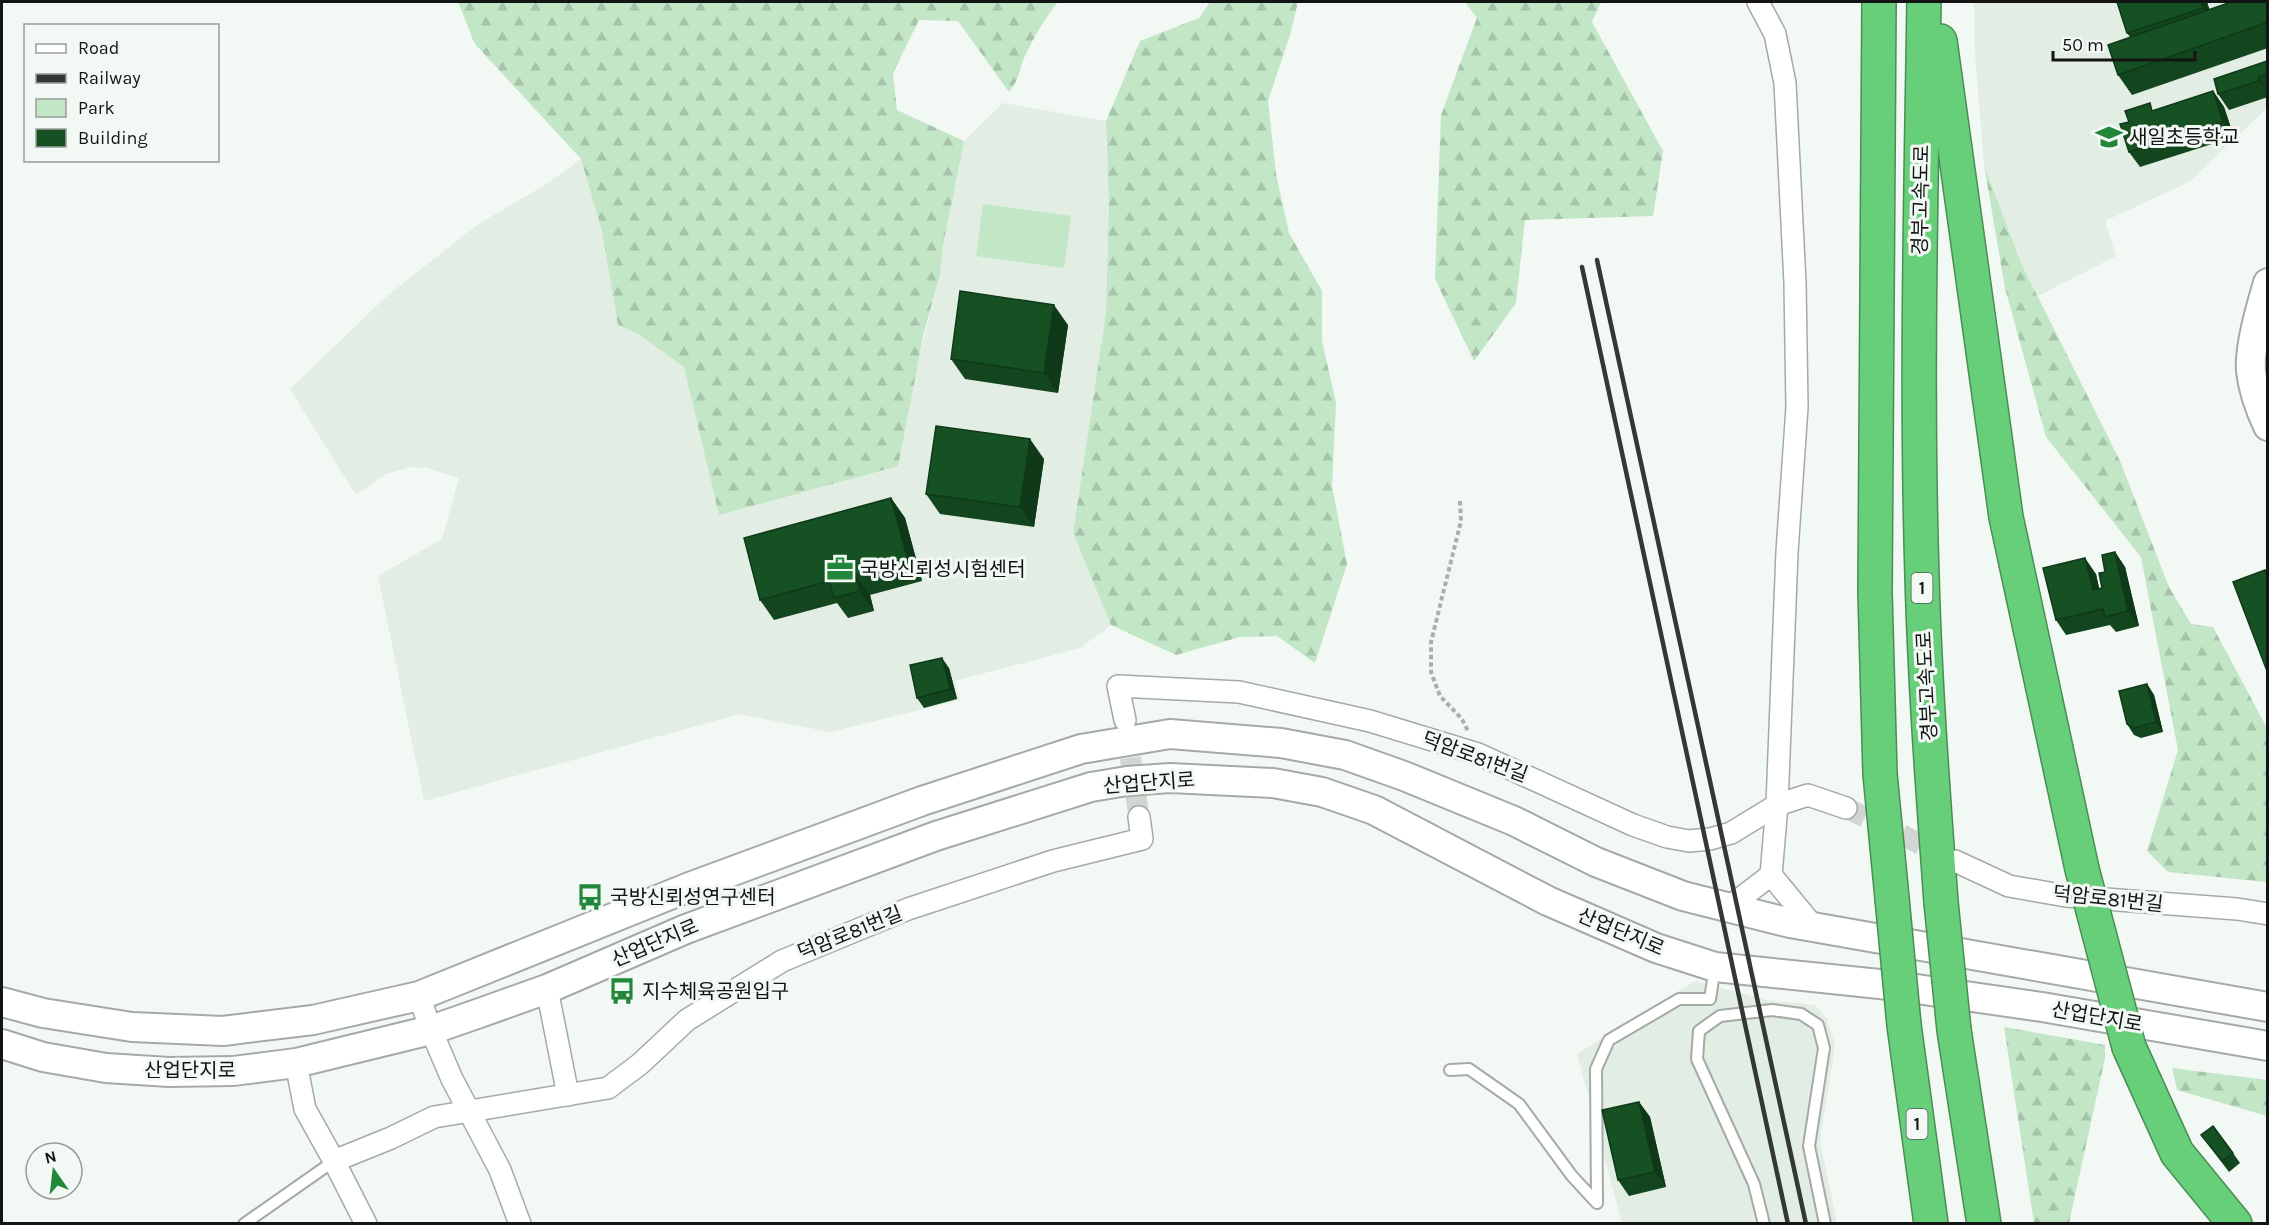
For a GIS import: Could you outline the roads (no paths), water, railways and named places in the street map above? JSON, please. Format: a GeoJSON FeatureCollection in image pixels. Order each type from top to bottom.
{"type":"FeatureCollection","features":[{"type":"Feature","properties":{"kind":"highway","name":"1"},"geometry":{"type":"LineString","coordinates":[[1879,2],[1875,592],[1880,774],[1904,1025],[1931,1224]]}},
{"type":"Feature","properties":{"kind":"highway","name":"경부고속도로"},"geometry":{"type":"LineString","coordinates":[[1924,2],[1919,412],[1928,733],[1954,1030],[1984,1224]]}},
{"type":"Feature","properties":{"kind":"highway"},"geometry":{"type":"LineString","coordinates":[[1934,2],[2006,517],[2082,869],[2129,1047],[2177,1153],[2235,1224]]}},
{"type":"Feature","properties":{"kind":"main road"},"geometry":{"type":"LineString","coordinates":[[2267,284],[2254,339],[2251,370],[2262,413],[2268,426]]}},
{"type":"Feature","properties":{"kind":"main road","name":"산업단지로"},"geometry":{"type":"LineString","coordinates":[[2,1002],[43,1013],[132,1027],[223,1031],[312,1020],[419,996],[687,888],[922,801],[1081,749],[1170,734],[1281,742],[1345,755],[1404,776],[1514,821],[1596,862],[1683,896],[1813,926],[2268,1006]]}},
{"type":"Feature","properties":{"kind":"main road","name":"산업단지로"},"geometry":{"type":"LineString","coordinates":[[2,1044],[43,1057],[106,1068],[169,1072],[233,1071],[296,1063],[431,1030],[547,989],[687,929],[936,836],[1091,787],[1127,781],[1170,778],[1273,783],[1322,792],[1364,806],[1548,900],[1656,948],[1715,967],[1900,987],[2042,1007],[2268,1046]]}},
{"type":"Feature","properties":{"kind":"street"},"geometry":{"type":"LineString","coordinates":[[1758,2],[1775,34],[1785,83],[1795,294],[1797,408],[1787,552],[1772,874],[1813,926]]}},
{"type":"Feature","properties":{"kind":"street","name":"덕암로81번길"},"geometry":{"type":"LineString","coordinates":[[1125,720],[1118,686],[1239,692],[1370,721],[1478,754],[1633,825],[1689,842],[1731,833],[1777,805],[1808,795],[1846,808]]}},
{"type":"Feature","properties":{"kind":"street","name":"덕암로81번길"},"geometry":{"type":"LineString","coordinates":[[568,1095],[608,1088],[640,1064],[687,1020],[782,961],[908,909],[1053,861],[1142,839],[1139,817]]}},
{"type":"Feature","properties":{"kind":"street","name":"덕암로81번길"},"geometry":{"type":"LineString","coordinates":[[1955,861],[2009,886],[2066,896],[2236,909],[2268,914]]}},
{"type":"Feature","properties":{"kind":"street"},"geometry":{"type":"LineString","coordinates":[[1729,907],[1772,874]]}},
{"type":"Feature","properties":{"kind":"street"},"geometry":{"type":"LineString","coordinates":[[334,1161],[391,1138],[434,1117],[568,1095],[547,989]]}},
{"type":"Feature","properties":{"kind":"street"},"geometry":{"type":"LineString","coordinates":[[419,996],[452,1079],[500,1170],[520,1224]]}},
{"type":"Feature","properties":{"kind":"street"},"geometry":{"type":"LineString","coordinates":[[296,1063],[305,1109],[366,1224]]}},
{"type":"Feature","properties":{"kind":"lane"},"geometry":{"type":"LineString","coordinates":[[1715,967],[1710,999],[1720,1016]]}},
{"type":"Feature","properties":{"kind":"lane"},"geometry":{"type":"LineString","coordinates":[[1450,1070],[1469,1069],[1519,1104],[1572,1176],[1597,1203],[1596,1069],[1609,1040],[1679,999],[1710,999]]}},
{"type":"Feature","properties":{"kind":"lane"},"geometry":{"type":"LineString","coordinates":[[1764,1224],[1754,1184],[1697,1059],[1699,1031],[1720,1016],[1772,1010],[1801,1014],[1818,1025],[1824,1048],[1809,1146],[1825,1224]]}},
{"type":"Feature","properties":{"kind":"lane"},"geometry":{"type":"LineString","coordinates":[[244,1224],[334,1161]]}},
{"type":"Feature","properties":{"kind":"tunnel"},"geometry":{"type":"LineString","coordinates":[[1126,727],[1139,817]]}},
{"type":"Feature","properties":{"kind":"tunnel"},"geometry":{"type":"LineString","coordinates":[[1846,808],[1945,856]]}},
{"type":"Feature","properties":{"kind":"railway"},"geometry":{"type":"LineString","coordinates":[[1597,260],[1806,1224]]}},
{"type":"Feature","properties":{"kind":"railway"},"geometry":{"type":"LineString","coordinates":[[1582,267],[1788,1224]]}},
{"type":"Feature","properties":{"kind":"place","name":"새일초등학교"},"geometry":{"type":"Point","coordinates":[2109,137]}},
{"type":"Feature","properties":{"kind":"place","name":"국방신뢰성시험센터"},"geometry":{"type":"Point","coordinates":[840,569]}},
{"type":"Feature","properties":{"kind":"place","name":"국방신뢰성연구센터"},"geometry":{"type":"Point","coordinates":[590,897]}},
{"type":"Feature","properties":{"kind":"place","name":"지수체육공원입구"},"geometry":{"type":"Point","coordinates":[622,991]}}]}
